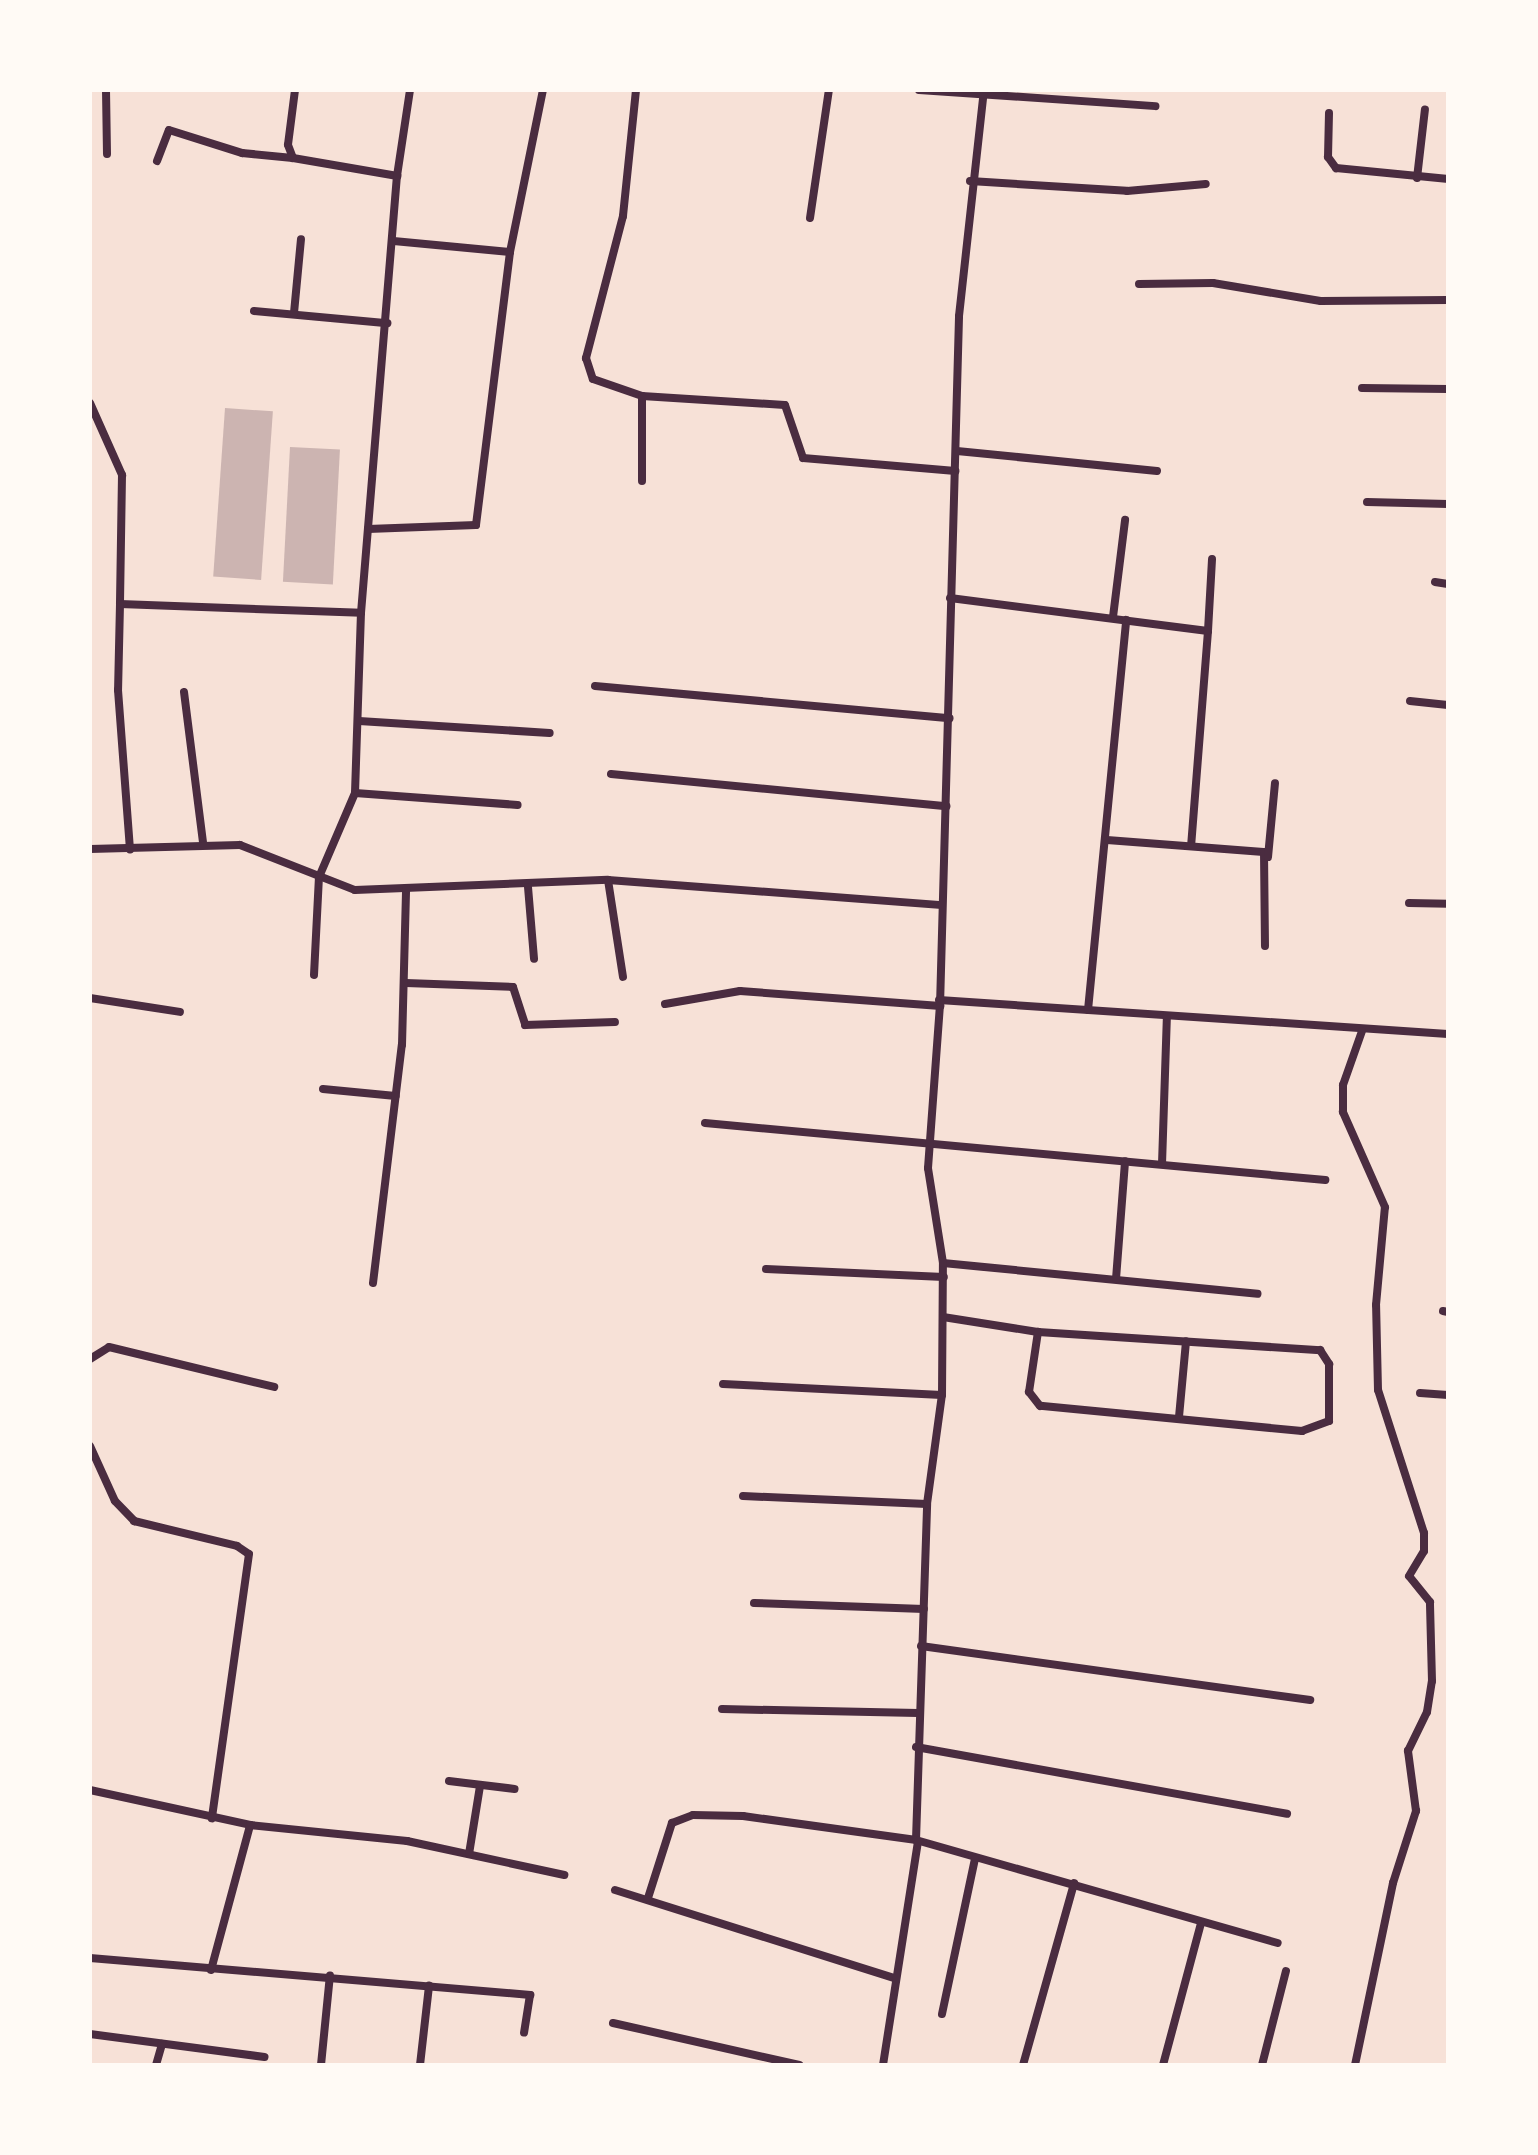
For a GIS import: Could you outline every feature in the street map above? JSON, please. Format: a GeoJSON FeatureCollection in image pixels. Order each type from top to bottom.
{"type":"FeatureCollection","features":[{"type":"Feature","properties":{"kind":"street"},"geometry":{"type":"LineString","coordinates":[[106,90],[107,154]]}},
{"type":"Feature","properties":{"kind":"street"},"geometry":{"type":"LineString","coordinates":[[293,158],[288,146],[295,90]]}},
{"type":"Feature","properties":{"kind":"street"},"geometry":{"type":"LineString","coordinates":[[314,975],[319,876],[355,793],[361,614],[397,176],[410,90]]}},
{"type":"Feature","properties":{"kind":"street"},"geometry":{"type":"LineString","coordinates":[[368,529],[476,525],[510,252],[543,90]]}},
{"type":"Feature","properties":{"kind":"street"},"geometry":{"type":"LineString","coordinates":[[636,90],[622,216],[586,358],[598,384],[642,396],[785,405],[803,458],[954,471]]}},
{"type":"Feature","properties":{"kind":"street"},"geometry":{"type":"LineString","coordinates":[[810,218],[829,90]]}},
{"type":"Feature","properties":{"kind":"street"},"geometry":{"type":"LineString","coordinates":[[919,90],[1155,106]]}},
{"type":"Feature","properties":{"kind":"street"},"geometry":{"type":"LineString","coordinates":[[883,2065],[917,1841],[916,1746],[927,1504],[942,1395],[944,1263],[930,1140],[950,718],[954,471],[970,181],[983,94]]}},
{"type":"Feature","properties":{"kind":"street"},"geometry":{"type":"LineString","coordinates":[[1417,178],[1425,109]]}},
{"type":"Feature","properties":{"kind":"street"},"geometry":{"type":"LineString","coordinates":[[1329,113],[1334,166],[1448,179]]}},
{"type":"Feature","properties":{"kind":"street"},"geometry":{"type":"LineString","coordinates":[[157,162],[169,130],[242,153],[397,176]]}},
{"type":"Feature","properties":{"kind":"street"},"geometry":{"type":"LineString","coordinates":[[970,181],[1127,190],[1206,184]]}},
{"type":"Feature","properties":{"kind":"street"},"geometry":{"type":"LineString","coordinates":[[294,313],[301,239]]}},
{"type":"Feature","properties":{"kind":"street"},"geometry":{"type":"LineString","coordinates":[[394,241],[510,252]]}},
{"type":"Feature","properties":{"kind":"street"},"geometry":{"type":"LineString","coordinates":[[1139,284],[1213,282],[1320,300],[1448,300]]}},
{"type":"Feature","properties":{"kind":"street"},"geometry":{"type":"LineString","coordinates":[[254,310],[387,323]]}},
{"type":"Feature","properties":{"kind":"street"},"geometry":{"type":"LineString","coordinates":[[1362,388],[1448,388]]}},
{"type":"Feature","properties":{"kind":"street"},"geometry":{"type":"LineString","coordinates":[[642,396],[642,480]]}},
{"type":"Feature","properties":{"kind":"street"},"geometry":{"type":"LineString","coordinates":[[90,403],[122,475],[118,690],[130,850]]}},
{"type":"Feature","properties":{"kind":"street"},"geometry":{"type":"LineString","coordinates":[[957,451],[1157,472]]}},
{"type":"Feature","properties":{"kind":"street"},"geometry":{"type":"LineString","coordinates":[[1368,502],[1448,504]]}},
{"type":"Feature","properties":{"kind":"street"},"geometry":{"type":"LineString","coordinates":[[1112,617],[1125,520]]}},
{"type":"Feature","properties":{"kind":"street"},"geometry":{"type":"LineString","coordinates":[[1191,845],[1212,559]]}},
{"type":"Feature","properties":{"kind":"street"},"geometry":{"type":"LineString","coordinates":[[1435,582],[1448,584]]}},
{"type":"Feature","properties":{"kind":"street"},"geometry":{"type":"LineString","coordinates":[[950,598],[1208,631]]}},
{"type":"Feature","properties":{"kind":"street"},"geometry":{"type":"LineString","coordinates":[[120,604],[361,614]]}},
{"type":"Feature","properties":{"kind":"street"},"geometry":{"type":"LineString","coordinates":[[1088,1010],[1126,620]]}},
{"type":"Feature","properties":{"kind":"street"},"geometry":{"type":"LineString","coordinates":[[595,686],[950,718]]}},
{"type":"Feature","properties":{"kind":"street"},"geometry":{"type":"LineString","coordinates":[[184,692],[203,842]]}},
{"type":"Feature","properties":{"kind":"street"},"geometry":{"type":"LineString","coordinates":[[1410,701],[1448,705]]}},
{"type":"Feature","properties":{"kind":"street"},"geometry":{"type":"LineString","coordinates":[[359,721],[550,733]]}},
{"type":"Feature","properties":{"kind":"street"},"geometry":{"type":"LineString","coordinates":[[611,774],[946,806]]}},
{"type":"Feature","properties":{"kind":"street"},"geometry":{"type":"LineString","coordinates":[[1265,946],[1275,783]]}},
{"type":"Feature","properties":{"kind":"street"},"geometry":{"type":"LineString","coordinates":[[355,793],[518,805]]}},
{"type":"Feature","properties":{"kind":"street"},"geometry":{"type":"LineString","coordinates":[[1106,840],[1262,851],[1268,858]]}},
{"type":"Feature","properties":{"kind":"street"},"geometry":{"type":"LineString","coordinates":[[90,850],[203,842],[258,848],[355,890],[528,887],[608,880],[942,906]]}},
{"type":"Feature","properties":{"kind":"street"},"geometry":{"type":"LineString","coordinates":[[608,880],[624,977]]}},
{"type":"Feature","properties":{"kind":"street"},"geometry":{"type":"LineString","coordinates":[[528,887],[534,959]]}},
{"type":"Feature","properties":{"kind":"street"},"geometry":{"type":"LineString","coordinates":[[373,1283],[406,983],[406,888]]}},
{"type":"Feature","properties":{"kind":"street"},"geometry":{"type":"LineString","coordinates":[[1409,903],[1448,904]]}},
{"type":"Feature","properties":{"kind":"street"},"geometry":{"type":"LineString","coordinates":[[406,983],[513,987],[524,1025],[614,1022]]}},
{"type":"Feature","properties":{"kind":"street"},"geometry":{"type":"LineString","coordinates":[[664,1004],[740,991],[1448,1034]]}},
{"type":"Feature","properties":{"kind":"street"},"geometry":{"type":"LineString","coordinates":[[90,998],[180,1012]]}},
{"type":"Feature","properties":{"kind":"street"},"geometry":{"type":"LineString","coordinates":[[1162,1164],[1167,1016]]}},
{"type":"Feature","properties":{"kind":"street"},"geometry":{"type":"LineString","coordinates":[[1355,2065],[1393,1883],[1416,1811],[1408,1751],[1427,1712],[1432,1680],[1430,1602],[1409,1576],[1424,1551],[1424,1533],[1378,1390],[1376,1306],[1386,1207],[1343,1112],[1343,1085],[1362,1030]]}},
{"type":"Feature","properties":{"kind":"street"},"geometry":{"type":"LineString","coordinates":[[324,1089],[396,1096]]}},
{"type":"Feature","properties":{"kind":"street"},"geometry":{"type":"LineString","coordinates":[[705,1123],[930,1140],[1325,1180]]}},
{"type":"Feature","properties":{"kind":"street"},"geometry":{"type":"LineString","coordinates":[[1116,1280],[1125,1161]]}},
{"type":"Feature","properties":{"kind":"street"},"geometry":{"type":"LineString","coordinates":[[944,1263],[1257,1294]]}},
{"type":"Feature","properties":{"kind":"street"},"geometry":{"type":"LineString","coordinates":[[766,1269],[944,1277]]}},
{"type":"Feature","properties":{"kind":"street"},"geometry":{"type":"LineString","coordinates":[[942,1318],[1038,1332],[1320,1350],[1329,1364],[1329,1421],[1302,1431],[1040,1406],[1029,1381],[1038,1332]]}},
{"type":"Feature","properties":{"kind":"street"},"geometry":{"type":"LineString","coordinates":[[1179,1418],[1186,1341]]}},
{"type":"Feature","properties":{"kind":"street"},"geometry":{"type":"LineString","coordinates":[[90,1359],[110,1347],[274,1387]]}},
{"type":"Feature","properties":{"kind":"street"},"geometry":{"type":"LineString","coordinates":[[723,1384],[942,1395]]}},
{"type":"Feature","properties":{"kind":"street"},"geometry":{"type":"LineString","coordinates":[[1420,1393],[1448,1394]]}},
{"type":"Feature","properties":{"kind":"street"},"geometry":{"type":"LineString","coordinates":[[90,1446],[114,1501],[134,1521],[237,1546],[249,1554],[212,1818]]}},
{"type":"Feature","properties":{"kind":"street"},"geometry":{"type":"LineString","coordinates":[[743,1496],[927,1504]]}},
{"type":"Feature","properties":{"kind":"street"},"geometry":{"type":"LineString","coordinates":[[754,1602],[924,1609]]}},
{"type":"Feature","properties":{"kind":"street"},"geometry":{"type":"LineString","coordinates":[[921,1646],[1310,1700]]}},
{"type":"Feature","properties":{"kind":"street"},"geometry":{"type":"LineString","coordinates":[[722,1709],[918,1713]]}},
{"type":"Feature","properties":{"kind":"street"},"geometry":{"type":"LineString","coordinates":[[916,1746],[1286,1814]]}},
{"type":"Feature","properties":{"kind":"street"},"geometry":{"type":"LineString","coordinates":[[449,1781],[515,1789]]}},
{"type":"Feature","properties":{"kind":"street"},"geometry":{"type":"LineString","coordinates":[[469,1854],[480,1786]]}},
{"type":"Feature","properties":{"kind":"street"},"geometry":{"type":"LineString","coordinates":[[90,1790],[250,1825],[407,1840],[564,1875]]}},
{"type":"Feature","properties":{"kind":"street"},"geometry":{"type":"LineString","coordinates":[[648,1898],[672,1824],[694,1815],[917,1841],[1278,1943]]}},
{"type":"Feature","properties":{"kind":"street"},"geometry":{"type":"LineString","coordinates":[[212,1970],[250,1825]]}},
{"type":"Feature","properties":{"kind":"street"},"geometry":{"type":"LineString","coordinates":[[942,2014],[976,1859]]}},
{"type":"Feature","properties":{"kind":"street"},"geometry":{"type":"LineString","coordinates":[[1023,2065],[1074,1883]]}},
{"type":"Feature","properties":{"kind":"street"},"geometry":{"type":"LineString","coordinates":[[615,1890],[894,1978]]}},
{"type":"Feature","properties":{"kind":"street"},"geometry":{"type":"LineString","coordinates":[[1164,2065],[1201,1923]]}},
{"type":"Feature","properties":{"kind":"street"},"geometry":{"type":"LineString","coordinates":[[90,1958],[212,1970],[330,1974],[530,1995],[524,2033]]}},
{"type":"Feature","properties":{"kind":"street"},"geometry":{"type":"LineString","coordinates":[[1262,2065],[1286,1971]]}},
{"type":"Feature","properties":{"kind":"street"},"geometry":{"type":"LineString","coordinates":[[321,2065],[330,1974]]}},
{"type":"Feature","properties":{"kind":"street"},"geometry":{"type":"LineString","coordinates":[[420,2065],[430,1986]]}},
{"type":"Feature","properties":{"kind":"street"},"geometry":{"type":"LineString","coordinates":[[613,2022],[799,2065]]}},
{"type":"Feature","properties":{"kind":"street"},"geometry":{"type":"LineString","coordinates":[[90,2034],[264,2056]]}},
{"type":"Feature","properties":{"kind":"street"},"geometry":{"type":"LineString","coordinates":[[156,2065],[162,2044]]}},
{"type":"Feature","properties":{"kind":"building"},"geometry":{"type":"Polygon","coordinates":[[[225,408],[273,411],[261,580],[213,577],[225,408]]]}},
{"type":"Feature","properties":{"kind":"building"},"geometry":{"type":"Polygon","coordinates":[[[290,447],[340,450],[333,584],[283,582],[290,447]]]}}]}
